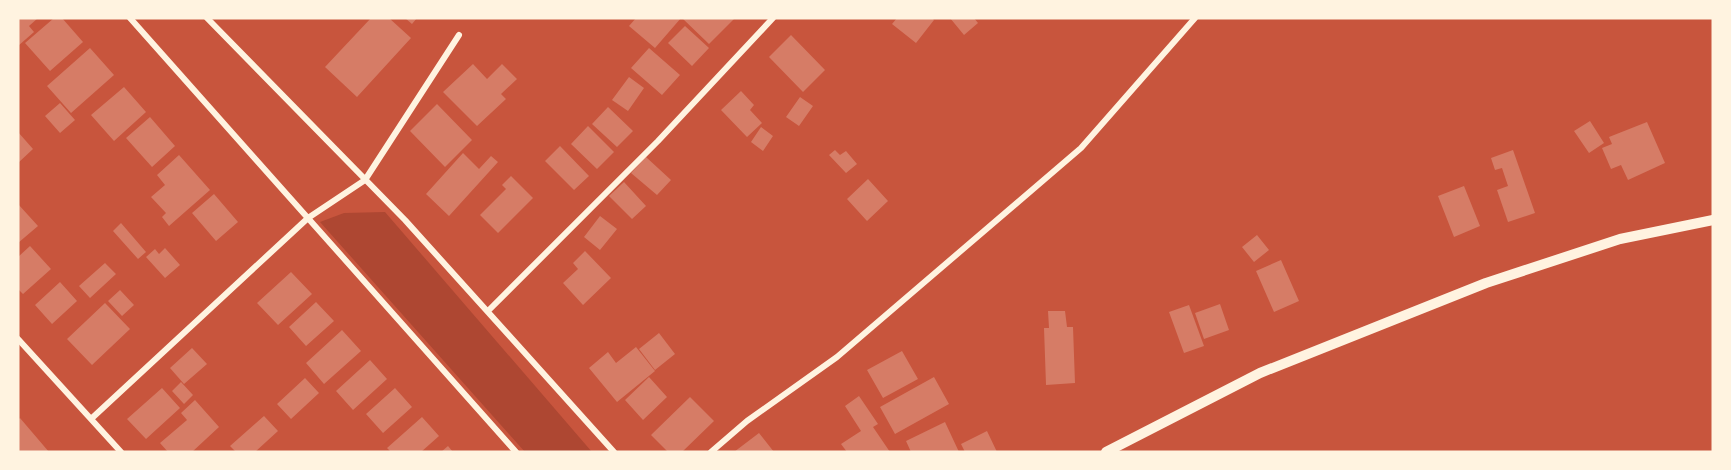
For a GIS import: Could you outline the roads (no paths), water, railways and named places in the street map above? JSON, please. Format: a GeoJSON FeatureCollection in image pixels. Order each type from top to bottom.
{"type":"FeatureCollection","features":[{"type":"Feature","properties":{"kind":"street"},"geometry":{"type":"LineString","coordinates":[[130,18],[516,452]]}},
{"type":"Feature","properties":{"kind":"street"},"geometry":{"type":"LineString","coordinates":[[207,18],[365,180],[488,311],[614,452]]}},
{"type":"Feature","properties":{"kind":"street"},"geometry":{"type":"LineString","coordinates":[[488,311],[658,141],[773,18]]}},
{"type":"Feature","properties":{"kind":"street"},"geometry":{"type":"LineString","coordinates":[[711,452],[747,421],[837,357],[1073,154],[1195,18]]}},
{"type":"Feature","properties":{"kind":"street"},"geometry":{"type":"LineString","coordinates":[[91,419],[308,218],[365,180],[459,35]]}},
{"type":"Feature","properties":{"kind":"street"},"geometry":{"type":"LineString","coordinates":[[1106,452],[1260,373],[1486,284],[1620,239],[1713,220]]}},
{"type":"Feature","properties":{"kind":"street"},"geometry":{"type":"LineString","coordinates":[[18,339],[121,452]]}}]}
